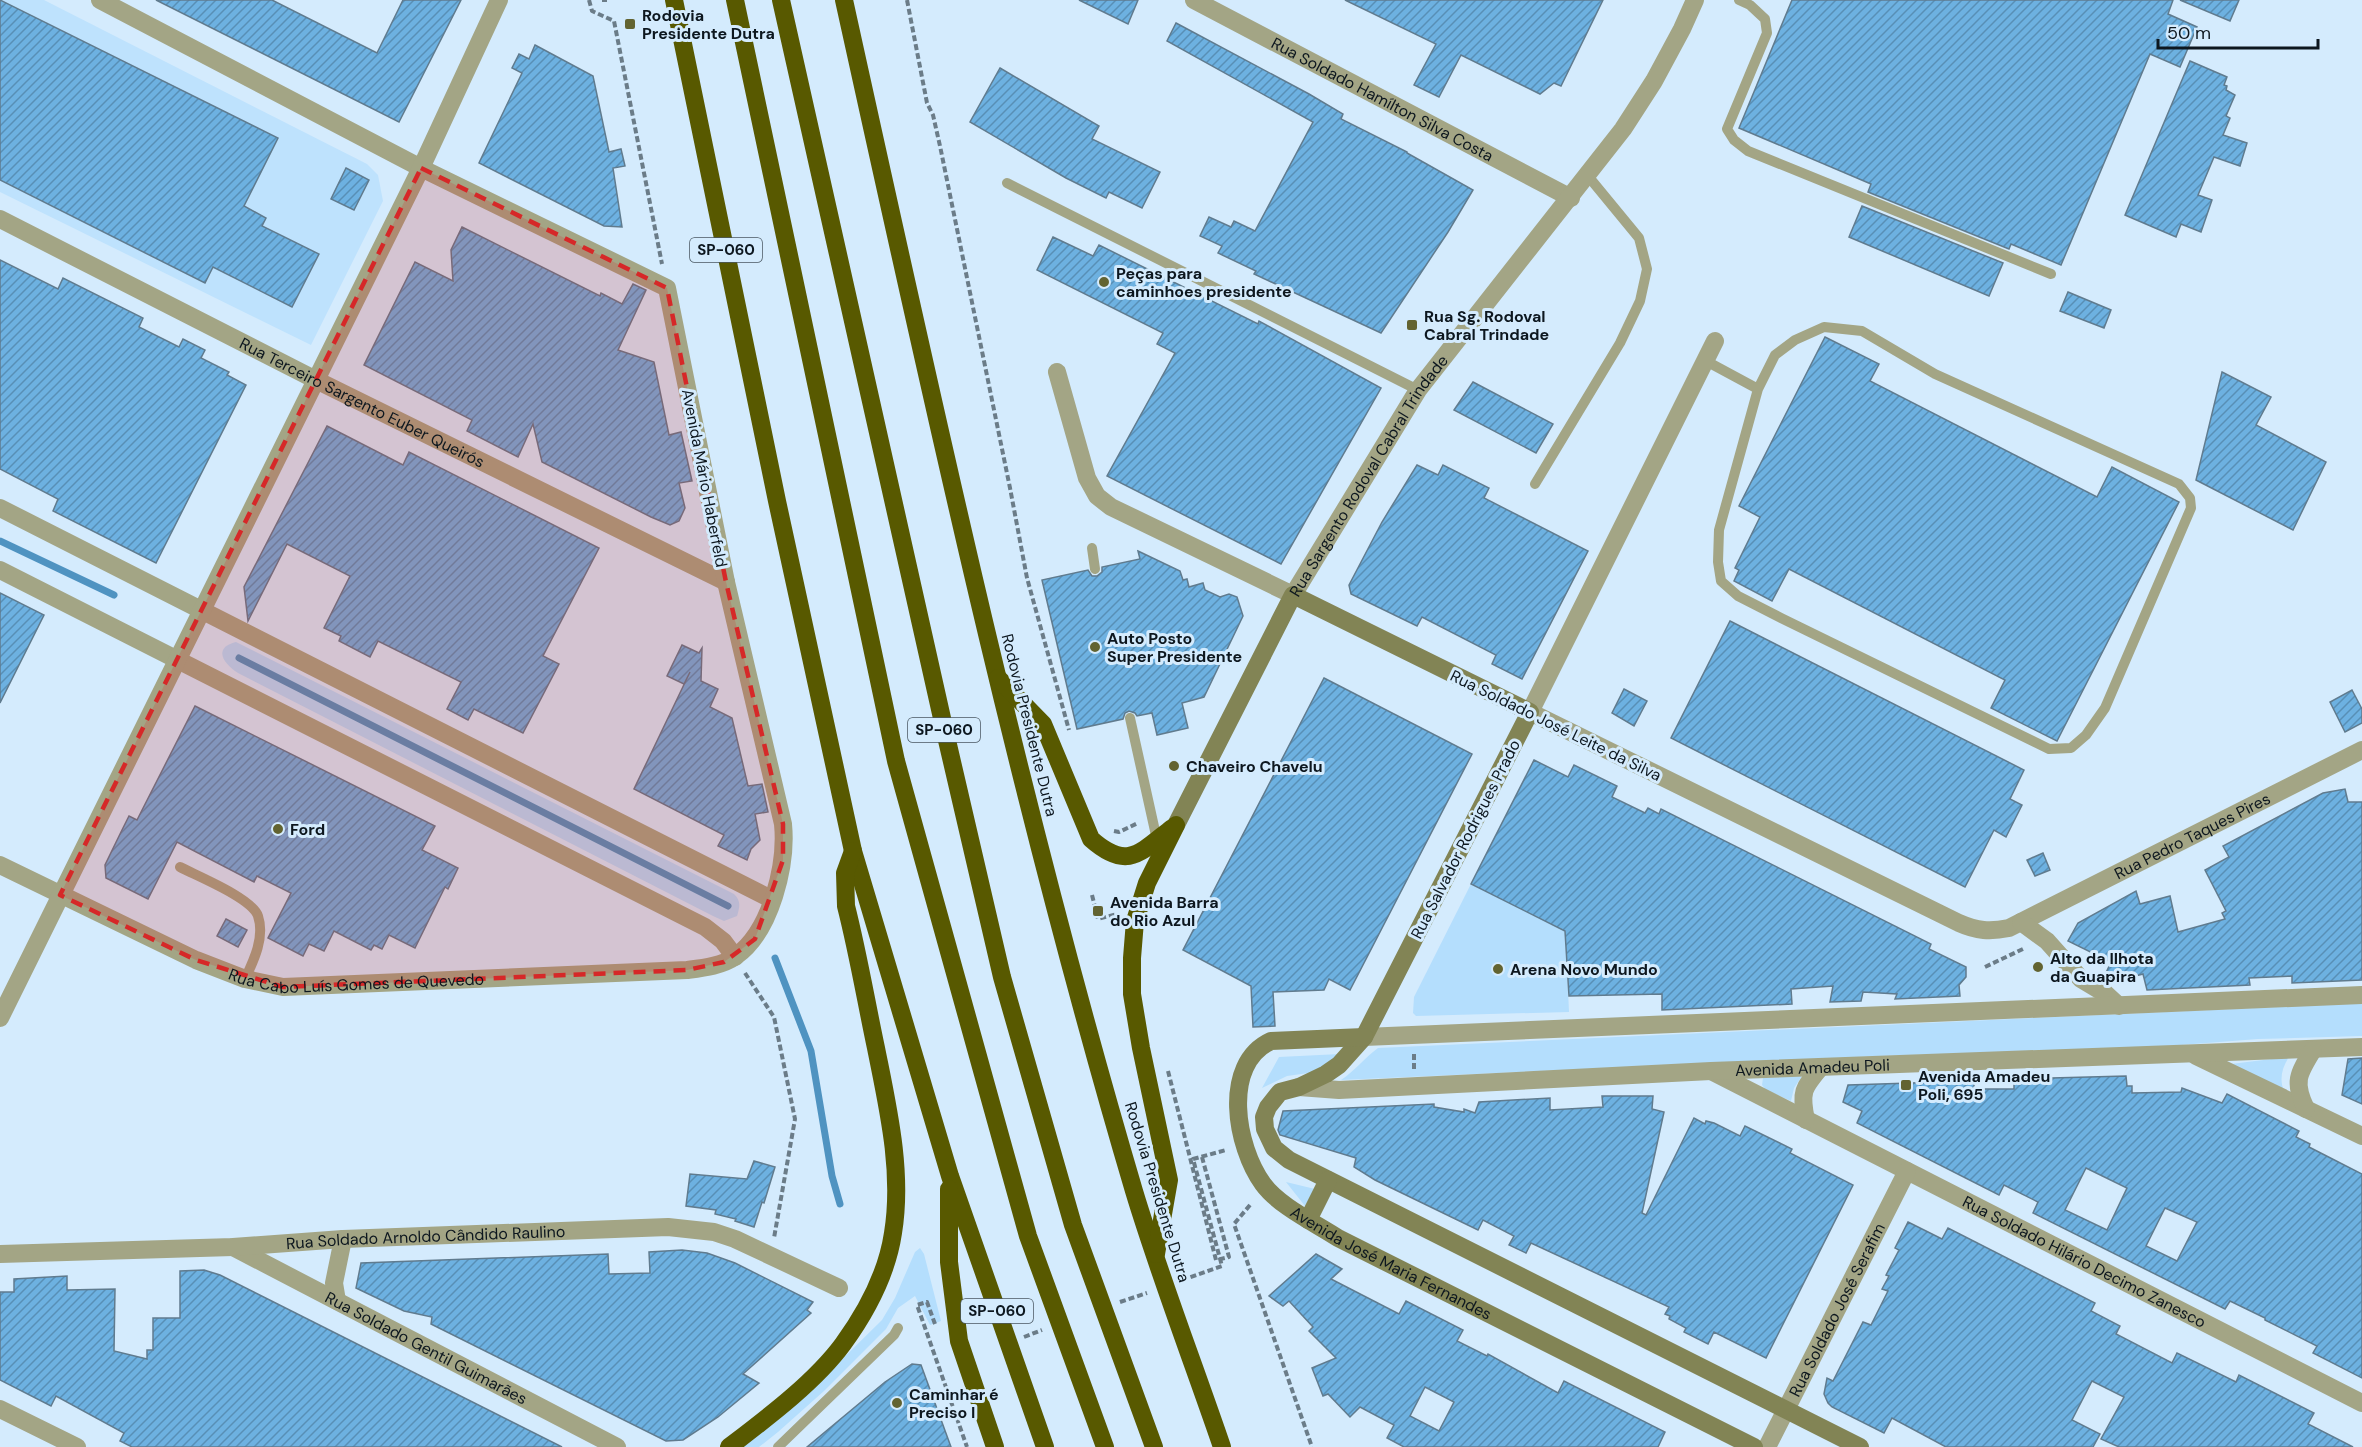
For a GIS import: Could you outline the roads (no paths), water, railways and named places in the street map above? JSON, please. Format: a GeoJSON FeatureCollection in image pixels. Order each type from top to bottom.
{"type":"FeatureCollection","features":[{"type":"Feature","properties":{"kind":"highway","name":"SP-060"},"geometry":{"type":"LineString","coordinates":[[674,0],[853,851],[950,1176],[1045,1447]]}},
{"type":"Feature","properties":{"kind":"highway","name":"SP-060"},"geometry":{"type":"LineString","coordinates":[[735,0],[896,761],[1028,1236],[1105,1447]]}},
{"type":"Feature","properties":{"kind":"highway","name":"SP-060"},"geometry":{"type":"LineString","coordinates":[[781,0],[1002,976],[1073,1225],[1154,1447]]}},
{"type":"Feature","properties":{"kind":"highway","name":"Rodovia Presidente Dutra"},"geometry":{"type":"LineString","coordinates":[[844,0],[944,455],[1067,954],[1135,1195],[1222,1447]]}},
{"type":"Feature","properties":{"kind":"highway"},"geometry":{"type":"LineString","coordinates":[[998,677],[1043,724],[1091,839],[1106,852],[1123,857],[1142,852],[1176,825]]}},
{"type":"Feature","properties":{"kind":"highway"},"geometry":{"type":"LineString","coordinates":[[1156,1256],[1169,1180],[1132,994],[1132,958],[1135,921],[1147,883],[1176,825]]}},
{"type":"Feature","properties":{"kind":"highway"},"geometry":{"type":"LineString","coordinates":[[729,1447],[775,1412],[842,1345],[862,1315],[877,1285],[886,1263],[893,1232],[895,1186],[892,1133],[846,906],[845,873],[853,851]]}},
{"type":"Feature","properties":{"kind":"highway"},"geometry":{"type":"LineString","coordinates":[[950,1176],[949,1262],[959,1341],[995,1447]]}},
{"type":"Feature","properties":{"kind":"main road","name":"Rua Soldado José Leite da Silva"},"geometry":{"type":"LineString","coordinates":[[1293,595],[1530,712]]}},
{"type":"Feature","properties":{"kind":"main road","name":"Rua Sargento Rodoval Cabral Trindade"},"geometry":{"type":"LineString","coordinates":[[1176,825],[1293,595]]}},
{"type":"Feature","properties":{"kind":"main road","name":"Rua Salvador Rodrigues Prado"},"geometry":{"type":"LineString","coordinates":[[1299,1087],[1339,1065],[1364,1037],[1530,712]]}},
{"type":"Feature","properties":{"kind":"main road","name":"Avenida José Maria Fernandes"},"geometry":{"type":"LineString","coordinates":[[1364,1037],[1271,1041],[1259,1046],[1251,1055],[1242,1071],[1239,1099],[1241,1136],[1251,1161],[1269,1190],[1308,1220],[1338,1238],[1754,1447]]}},
{"type":"Feature","properties":{"kind":"main road"},"geometry":{"type":"LineString","coordinates":[[1299,1087],[1280,1092],[1268,1107],[1264,1118],[1265,1129],[1274,1148],[1289,1160],[1860,1447]]}},
{"type":"Feature","properties":{"kind":"main road"},"geometry":{"type":"LineString","coordinates":[[1308,1220],[1328,1180]]}},
{"type":"Feature","properties":{"kind":"street"},"geometry":{"type":"LineString","coordinates":[[100,0],[421,168]]}},
{"type":"Feature","properties":{"kind":"street"},"geometry":{"type":"LineString","coordinates":[[0,1018],[421,168],[499,0]]}},
{"type":"Feature","properties":{"kind":"street","name":"Rua Soldado Hamílton Silva Costa"},"geometry":{"type":"LineString","coordinates":[[1194,0],[1571,198]]}},
{"type":"Feature","properties":{"kind":"street","name":"Rua Sargento Rodoval Cabral Trindade"},"geometry":{"type":"LineString","coordinates":[[1293,595],[1418,390],[1623,129],[1654,81],[1695,0]]}},
{"type":"Feature","properties":{"kind":"street","name":"Avenida Mário Haberfeld"},"geometry":{"type":"LineString","coordinates":[[421,168],[667,288],[726,582],[783,824],[783,860],[765,920],[755,939],[735,957]]}},
{"type":"Feature","properties":{"kind":"street","name":"Rua Terceiro Sargento Euber Queirós"},"geometry":{"type":"LineString","coordinates":[[0,219],[316,380],[726,582]]}},
{"type":"Feature","properties":{"kind":"street","name":"Rua Salvador Rodrigues Prado"},"geometry":{"type":"LineString","coordinates":[[1530,712],[1715,340]]}},
{"type":"Feature","properties":{"kind":"street","name":"Rua Soldado José Leite da Silva"},"geometry":{"type":"LineString","coordinates":[[1057,372],[1087,478],[1096,496],[1111,507],[1293,595]]}},
{"type":"Feature","properties":{"kind":"street"},"geometry":{"type":"LineString","coordinates":[[0,508],[771,899]]}},
{"type":"Feature","properties":{"kind":"street"},"geometry":{"type":"LineString","coordinates":[[0,570],[705,927],[723,941],[735,957]]}},
{"type":"Feature","properties":{"kind":"street","name":"Rua Soldado José Leite da Silva"},"geometry":{"type":"LineString","coordinates":[[1530,712],[1973,929],[1990,932],[2009,928],[2021,922]]}},
{"type":"Feature","properties":{"kind":"street","name":"Rua Pedro Taques Pires"},"geometry":{"type":"LineString","coordinates":[[2021,922],[2357,755]]}},
{"type":"Feature","properties":{"kind":"street","name":"Rua Cabo Luís Gomes de Quevedo"},"geometry":{"type":"LineString","coordinates":[[0,865],[196,960],[245,979],[283,987],[687,970],[709,967],[735,957]]}},
{"type":"Feature","properties":{"kind":"street"},"geometry":{"type":"LineString","coordinates":[[2021,922],[2047,941],[2081,979],[2106,994],[2119,1006]]}},
{"type":"Feature","properties":{"kind":"street"},"geometry":{"type":"LineString","coordinates":[[1364,1037],[2362,995]]}},
{"type":"Feature","properties":{"kind":"street","name":"Avenida Amadeu Poli"},"geometry":{"type":"LineString","coordinates":[[1299,1087],[1340,1090],[1711,1071],[2362,1047]]}},
{"type":"Feature","properties":{"kind":"street"},"geometry":{"type":"LineString","coordinates":[[2306,1109],[2298,1093],[2297,1079],[2313,1050]]}},
{"type":"Feature","properties":{"kind":"street"},"geometry":{"type":"LineString","coordinates":[[2191,1054],[2362,1136]]}},
{"type":"Feature","properties":{"kind":"street"},"geometry":{"type":"LineString","coordinates":[[1806,1120],[1802,1092],[1821,1067]]}},
{"type":"Feature","properties":{"kind":"street","name":"Rua Soldado Hilário Decimo Zanesco"},"geometry":{"type":"LineString","coordinates":[[1711,1071],[2362,1403]]}},
{"type":"Feature","properties":{"kind":"street","name":"Rua Soldado José Serafim"},"geometry":{"type":"LineString","coordinates":[[1767,1447],[1907,1171]]}},
{"type":"Feature","properties":{"kind":"street","name":"Rua Soldado Arnoldo Cândido Raulino"},"geometry":{"type":"LineString","coordinates":[[0,1254],[233,1247],[343,1239],[668,1227],[714,1232],[735,1239],[838,1288]]}},
{"type":"Feature","properties":{"kind":"street"},"geometry":{"type":"LineString","coordinates":[[337,1301],[334,1283],[343,1239]]}},
{"type":"Feature","properties":{"kind":"street","name":"Rua Soldado Gentil Guimarães"},"geometry":{"type":"LineString","coordinates":[[233,1247],[617,1447]]}},
{"type":"Feature","properties":{"kind":"street"},"geometry":{"type":"LineString","coordinates":[[0,1409],[77,1447]]}},
{"type":"Feature","properties":{"kind":"lane"},"geometry":{"type":"LineString","coordinates":[[1739,0],[1750,5],[1765,19],[1767,33],[1727,129],[1734,140],[1748,151],[2051,274]]}},
{"type":"Feature","properties":{"kind":"lane"},"geometry":{"type":"LineString","coordinates":[[1535,484],[1620,343],[1640,301],[1647,269],[1639,238],[1588,176]]}},
{"type":"Feature","properties":{"kind":"lane"},"geometry":{"type":"LineString","coordinates":[[1007,183],[1418,390]]}},
{"type":"Feature","properties":{"kind":"lane"},"geometry":{"type":"LineString","coordinates":[[1824,327],[1862,331],[1935,374],[2179,484],[2190,498],[2191,508],[2105,708],[2086,735],[2071,748],[2049,749],[1738,596],[1721,581],[1718,562],[1719,530],[1758,389],[1775,355],[1795,340],[1824,327]]}},
{"type":"Feature","properties":{"kind":"lane"},"geometry":{"type":"LineString","coordinates":[[1706,361],[1758,389]]}},
{"type":"Feature","properties":{"kind":"lane"},"geometry":{"type":"LineString","coordinates":[[1092,548],[1095,569]]}},
{"type":"Feature","properties":{"kind":"lane"},"geometry":{"type":"LineString","coordinates":[[1130,718],[1157,840]]}},
{"type":"Feature","properties":{"kind":"lane"},"geometry":{"type":"LineString","coordinates":[[180,867],[249,903],[258,914],[260,930],[256,953],[245,979]]}},
{"type":"Feature","properties":{"kind":"lane"},"geometry":{"type":"LineString","coordinates":[[778,1447],[894,1335],[898,1328]]}},
{"type":"Feature","properties":{"kind":"waterway"},"geometry":{"type":"LineString","coordinates":[[0,541],[114,595]]}},
{"type":"Feature","properties":{"kind":"waterway"},"geometry":{"type":"LineString","coordinates":[[239,658],[728,906]]}},
{"type":"Feature","properties":{"kind":"waterway"},"geometry":{"type":"LineString","coordinates":[[775,958],[811,1051],[832,1176],[840,1204]]}},
{"type":"Feature","properties":{"kind":"place","name":"Rodovia Presidente Dutra"},"geometry":{"type":"Point","coordinates":[630,24]}},
{"type":"Feature","properties":{"kind":"place","name":"Peças para caminhoes presidente"},"geometry":{"type":"Point","coordinates":[1104,282]}},
{"type":"Feature","properties":{"kind":"place","name":"Rua Sg. Rodoval Cabral Trindade"},"geometry":{"type":"Point","coordinates":[1412,325]}},
{"type":"Feature","properties":{"kind":"place","name":"Auto Posto Super Presidente"},"geometry":{"type":"Point","coordinates":[1095,647]}},
{"type":"Feature","properties":{"kind":"place","name":"Chaveiro Chavelu"},"geometry":{"type":"Point","coordinates":[1174,766]}},
{"type":"Feature","properties":{"kind":"place","name":"Ford"},"geometry":{"type":"Point","coordinates":[278,829]}},
{"type":"Feature","properties":{"kind":"place","name":"Avenida Barra do Rio Azul"},"geometry":{"type":"Point","coordinates":[1098,911]}},
{"type":"Feature","properties":{"kind":"place","name":"Alto da Ilhota da Guapira"},"geometry":{"type":"Point","coordinates":[2038,967]}},
{"type":"Feature","properties":{"kind":"place","name":"Arena Novo Mundo"},"geometry":{"type":"Point","coordinates":[1498,969]}},
{"type":"Feature","properties":{"kind":"place","name":"Avenida Amadeu Poli, 695"},"geometry":{"type":"Point","coordinates":[1906,1085]}},
{"type":"Feature","properties":{"kind":"place","name":"Caminhar é Preciso I"},"geometry":{"type":"Point","coordinates":[897,1403]}}]}
